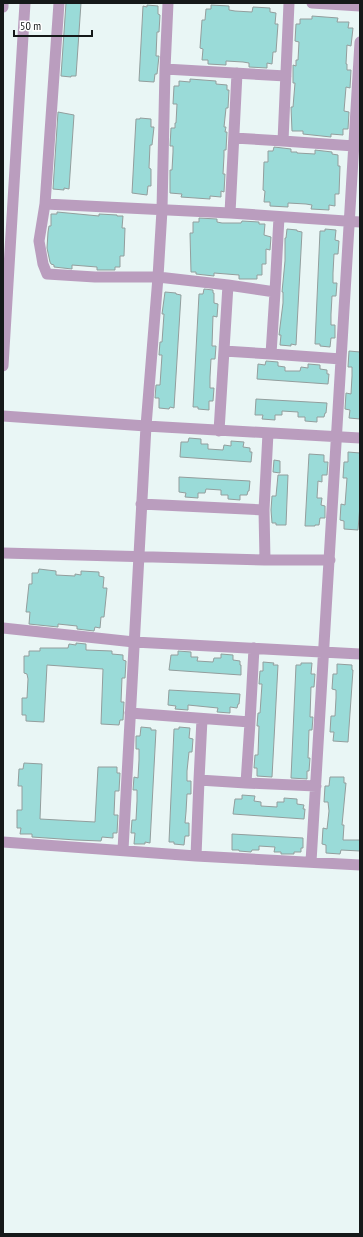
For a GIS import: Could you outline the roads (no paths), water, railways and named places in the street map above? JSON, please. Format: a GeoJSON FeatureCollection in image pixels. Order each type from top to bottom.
{"type":"FeatureCollection","features":[{"type":"Feature","properties":{"kind":"street"},"geometry":{"type":"LineString","coordinates":[[3,366],[8,200],[26,3]]}},
{"type":"Feature","properties":{"kind":"street"},"geometry":{"type":"LineString","coordinates":[[59,3],[45,204],[39,241],[43,264],[47,274],[95,277],[158,277],[275,292]]}},
{"type":"Feature","properties":{"kind":"street"},"geometry":{"type":"LineString","coordinates":[[123,850],[146,426],[162,210],[168,3]]}},
{"type":"Feature","properties":{"kind":"street"},"geometry":{"type":"LineString","coordinates":[[282,141],[289,3]]}},
{"type":"Feature","properties":{"kind":"street"},"geometry":{"type":"LineString","coordinates":[[312,3],[360,6]]}},
{"type":"Feature","properties":{"kind":"street"},"geometry":{"type":"LineString","coordinates":[[311,862],[341,359],[355,221],[354,146],[360,42]]}},
{"type":"Feature","properties":{"kind":"street"},"geometry":{"type":"LineString","coordinates":[[165,69],[286,76]]}},
{"type":"Feature","properties":{"kind":"street"},"geometry":{"type":"LineString","coordinates":[[230,213],[237,73]]}},
{"type":"Feature","properties":{"kind":"street"},"geometry":{"type":"LineString","coordinates":[[234,138],[354,146]]}},
{"type":"Feature","properties":{"kind":"street"},"geometry":{"type":"LineString","coordinates":[[45,204],[355,221]]}},
{"type":"Feature","properties":{"kind":"street"},"geometry":{"type":"LineString","coordinates":[[271,354],[279,217]]}},
{"type":"Feature","properties":{"kind":"street"},"geometry":{"type":"LineString","coordinates":[[219,430],[228,285]]}},
{"type":"Feature","properties":{"kind":"street"},"geometry":{"type":"LineString","coordinates":[[224,351],[341,359]]}},
{"type":"Feature","properties":{"kind":"street"},"geometry":{"type":"LineString","coordinates":[[3,416],[360,438]]}},
{"type":"Feature","properties":{"kind":"street"},"geometry":{"type":"LineString","coordinates":[[265,560],[264,510],[268,433]]}},
{"type":"Feature","properties":{"kind":"street"},"geometry":{"type":"LineString","coordinates":[[142,504],[264,510]]}},
{"type":"Feature","properties":{"kind":"street"},"geometry":{"type":"LineString","coordinates":[[3,553],[265,560],[330,560]]}},
{"type":"Feature","properties":{"kind":"street"},"geometry":{"type":"LineString","coordinates":[[3,628],[134,642],[360,654]]}},
{"type":"Feature","properties":{"kind":"street"},"geometry":{"type":"LineString","coordinates":[[246,782],[254,648]]}},
{"type":"Feature","properties":{"kind":"street"},"geometry":{"type":"LineString","coordinates":[[130,713],[250,722]]}},
{"type":"Feature","properties":{"kind":"street"},"geometry":{"type":"LineString","coordinates":[[196,856],[202,718]]}},
{"type":"Feature","properties":{"kind":"street"},"geometry":{"type":"LineString","coordinates":[[199,780],[316,786]]}},
{"type":"Feature","properties":{"kind":"street"},"geometry":{"type":"LineString","coordinates":[[3,842],[196,856],[360,865]]}}]}
